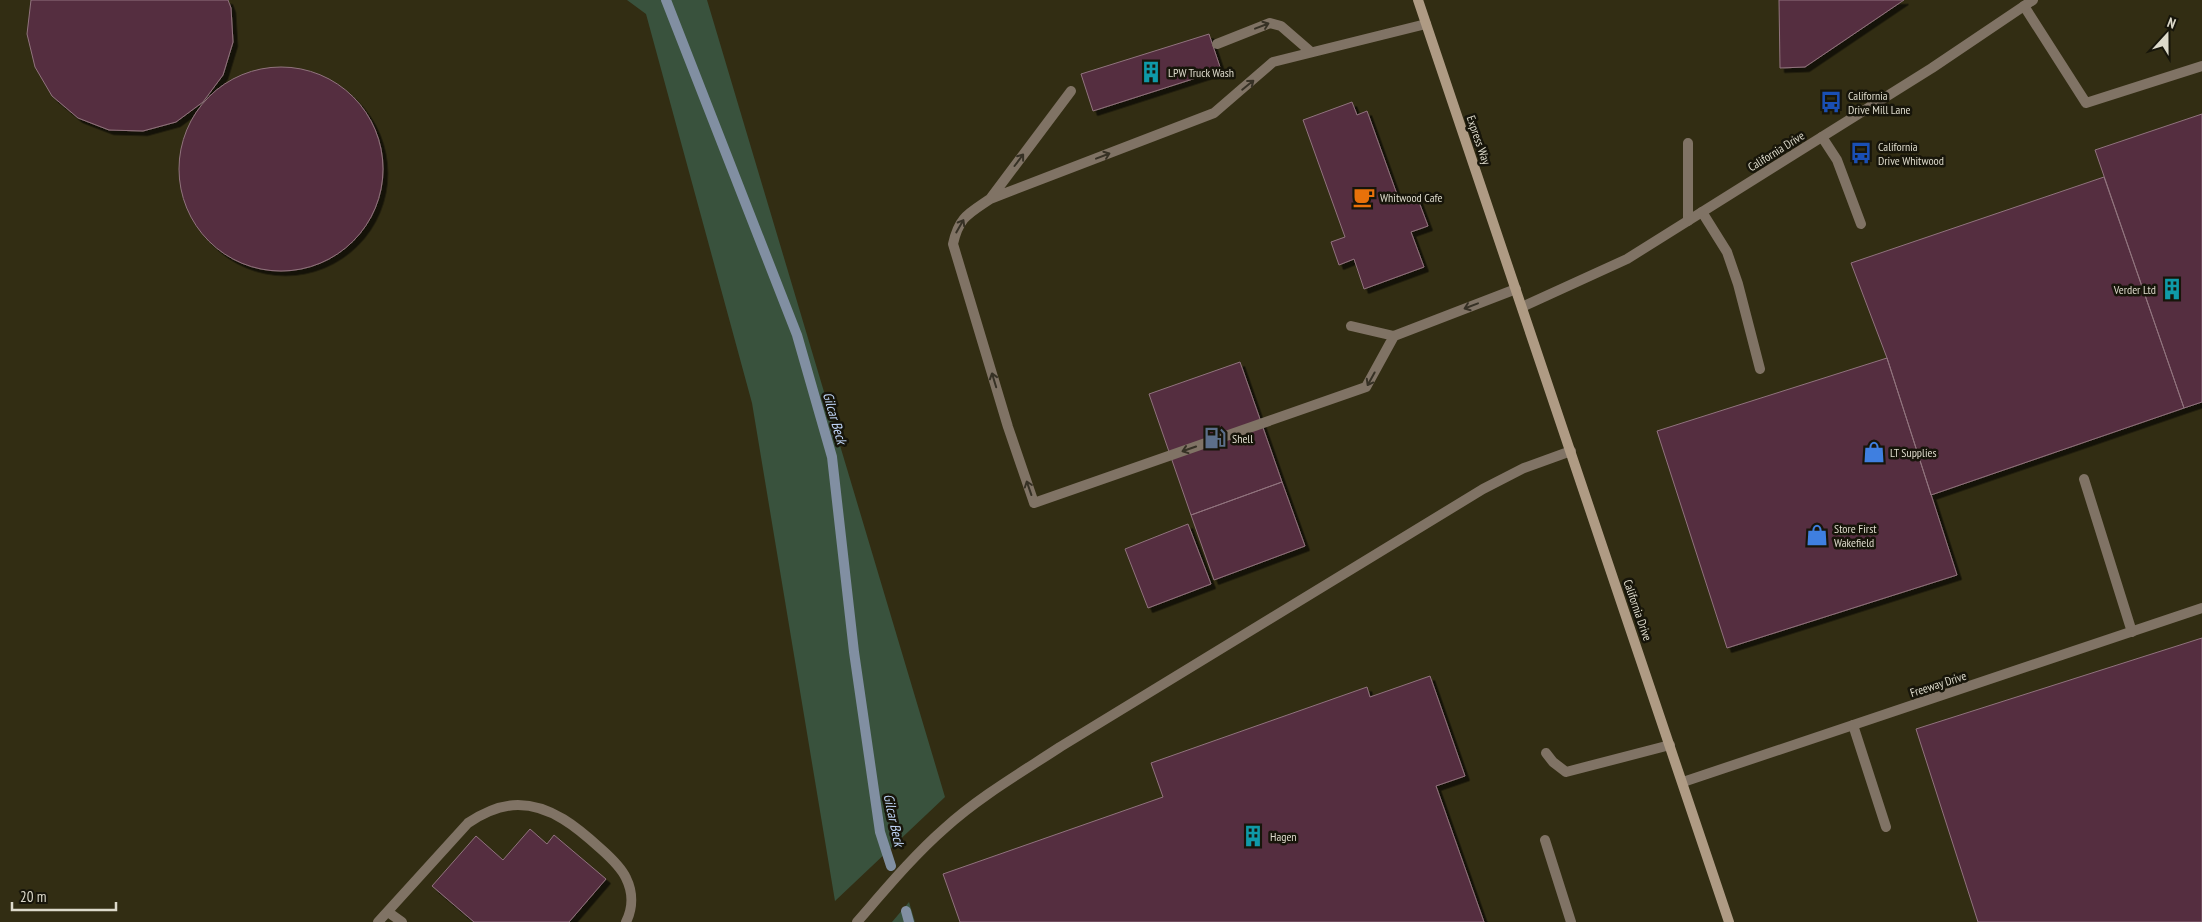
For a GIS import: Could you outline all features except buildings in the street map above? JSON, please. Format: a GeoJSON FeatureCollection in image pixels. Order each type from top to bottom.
{"type":"FeatureCollection","features":[{"type":"Feature","properties":{"kind":"street","name":"Express Way"},"geometry":{"type":"LineString","coordinates":[[1418,0],[1516,289]]}},
{"type":"Feature","properties":{"kind":"street"},"geometry":{"type":"LineString","coordinates":[[2029,3],[2086,103],[2202,66]]}},
{"type":"Feature","properties":{"kind":"street","name":"California Drive"},"geometry":{"type":"LineString","coordinates":[[1522,306],[1626,259],[1932,68],[2029,3]]}},
{"type":"Feature","properties":{"kind":"street"},"geometry":{"type":"LineString","coordinates":[[1217,44],[1270,23],[1281,26],[1311,52]]}},
{"type":"Feature","properties":{"kind":"street"},"geometry":{"type":"LineString","coordinates":[[1394,336],[1366,387],[1034,503],[1008,427],[953,244],[957,226],[969,213],[990,200],[1214,113],[1273,62],[1426,24]]}},
{"type":"Feature","properties":{"kind":"street"},"geometry":{"type":"LineString","coordinates":[[990,200],[1071,91]]}},
{"type":"Feature","properties":{"kind":"street"},"geometry":{"type":"LineString","coordinates":[[1822,137],[1837,160],[1861,224]]}},
{"type":"Feature","properties":{"kind":"street"},"geometry":{"type":"LineString","coordinates":[[1688,143],[1688,221]]}},
{"type":"Feature","properties":{"kind":"street"},"geometry":{"type":"LineString","coordinates":[[1702,212],[1727,252],[1738,284],[1760,369]]}},
{"type":"Feature","properties":{"kind":"street"},"geometry":{"type":"LineString","coordinates":[[1351,326],[1394,336],[1516,289]]}},
{"type":"Feature","properties":{"kind":"street","name":"California Drive"},"geometry":{"type":"LineString","coordinates":[[1516,289],[1729,922]]}},
{"type":"Feature","properties":{"kind":"street"},"geometry":{"type":"LineString","coordinates":[[857,922],[945,827],[1045,757],[1483,489],[1524,468],[1571,451]]}},
{"type":"Feature","properties":{"kind":"street"},"geometry":{"type":"LineString","coordinates":[[2084,479],[2132,632]]}},
{"type":"Feature","properties":{"kind":"street","name":"Freeway Drive"},"geometry":{"type":"LineString","coordinates":[[1682,782],[2202,608]]}},
{"type":"Feature","properties":{"kind":"street"},"geometry":{"type":"LineString","coordinates":[[1853,725],[1886,827]]}},
{"type":"Feature","properties":{"kind":"street"},"geometry":{"type":"LineString","coordinates":[[1546,753],[1552,762],[1566,772],[1670,745]]}},
{"type":"Feature","properties":{"kind":"street"},"geometry":{"type":"LineString","coordinates":[[378,922],[468,823],[483,813],[501,807],[519,805],[557,815],[577,827],[612,859],[626,876],[632,894],[626,922]]}},
{"type":"Feature","properties":{"kind":"street"},"geometry":{"type":"LineString","coordinates":[[1545,840],[1571,922]]}},
{"type":"Feature","properties":{"kind":"street"},"geometry":{"type":"LineString","coordinates":[[388,912],[402,922]]}},
{"type":"Feature","properties":{"kind":"green space"},"geometry":{"type":"Polygon","coordinates":[[[627,0],[707,0],[945,797],[835,901],[752,403],[646,14],[627,0]]]}},
{"type":"Feature","properties":{"kind":"green space"},"geometry":{"type":"Polygon","coordinates":[[[909,902],[915,922],[892,922],[909,902]]]}},
{"type":"Feature","properties":{"kind":"waterway","name":"Gilcar Beck"},"geometry":{"type":"LineString","coordinates":[[666,0],[797,335],[832,457],[854,652],[880,832],[891,866]]}},
{"type":"Feature","properties":{"kind":"waterway"},"geometry":{"type":"LineString","coordinates":[[906,911],[909,922]]}},
{"type":"Feature","properties":{"kind":"place","name":"LPW Truck Wash"},"geometry":{"type":"Point","coordinates":[1151,72]}},
{"type":"Feature","properties":{"kind":"place","name":"California Drive Mill Lane"},"geometry":{"type":"Point","coordinates":[1831,102]}},
{"type":"Feature","properties":{"kind":"place","name":"California Drive Whitwood"},"geometry":{"type":"Point","coordinates":[1861,153]}},
{"type":"Feature","properties":{"kind":"place","name":"Whitwood Cafe"},"geometry":{"type":"Point","coordinates":[1364,197]}},
{"type":"Feature","properties":{"kind":"place","name":"Verder Ltd"},"geometry":{"type":"Point","coordinates":[2172,289]}},
{"type":"Feature","properties":{"kind":"place","name":"Shell"},"geometry":{"type":"Point","coordinates":[1215,438]}},
{"type":"Feature","properties":{"kind":"place","name":"LT Supplies"},"geometry":{"type":"Point","coordinates":[1874,452]}},
{"type":"Feature","properties":{"kind":"place","name":"Store First Wakefield"},"geometry":{"type":"Point","coordinates":[1817,535]}},
{"type":"Feature","properties":{"kind":"place","name":"Hagen"},"geometry":{"type":"Point","coordinates":[1253,836]}}]}
